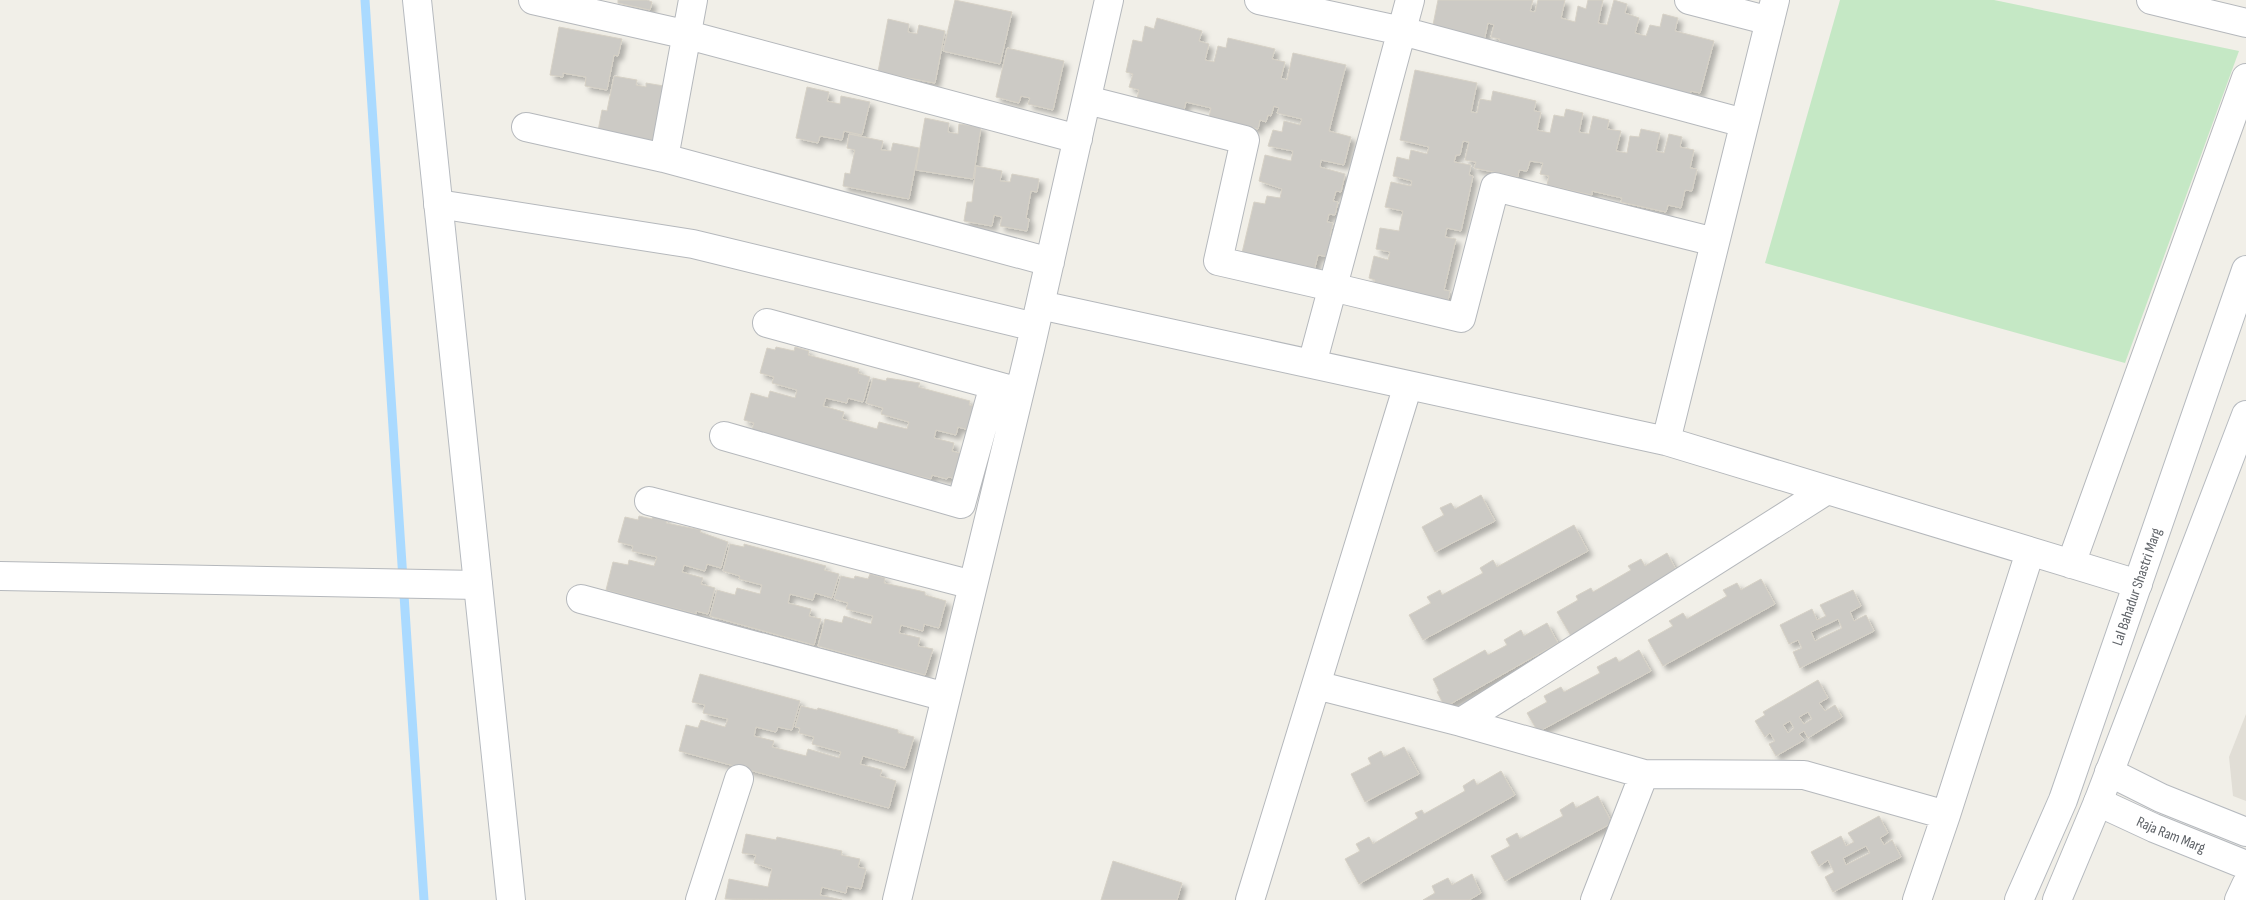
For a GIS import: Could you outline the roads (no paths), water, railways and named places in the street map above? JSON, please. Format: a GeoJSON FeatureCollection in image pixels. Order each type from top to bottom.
{"type":"FeatureCollection","features":[{"type":"Feature","properties":{"kind":"street"},"geometry":{"type":"LineString","coordinates":[[417,0],[511,900]]}},
{"type":"Feature","properties":{"kind":"street"},"geometry":{"type":"LineString","coordinates":[[533,0],[688,35],[1078,139]]}},
{"type":"Feature","properties":{"kind":"street"},"geometry":{"type":"LineString","coordinates":[[664,158],[693,0]]}},
{"type":"Feature","properties":{"kind":"street"},"geometry":{"type":"LineString","coordinates":[[724,436],[961,504],[1038,316],[1110,0]]}},
{"type":"Feature","properties":{"kind":"street"},"geometry":{"type":"LineString","coordinates":[[1259,0],[1402,32],[1744,124]]}},
{"type":"Feature","properties":{"kind":"street"},"geometry":{"type":"LineString","coordinates":[[1312,364],[1410,0]]}},
{"type":"Feature","properties":{"kind":"street"},"geometry":{"type":"LineString","coordinates":[[1666,441],[1772,10],[1690,0]]}},
{"type":"Feature","properties":{"kind":"street"},"geometry":{"type":"LineString","coordinates":[[2151,0],[2246,23]]}},
{"type":"Feature","properties":{"kind":"street"},"geometry":{"type":"LineString","coordinates":[[2071,564],[2246,78]]}},
{"type":"Feature","properties":{"kind":"street"},"geometry":{"type":"LineString","coordinates":[[1087,100],[1245,140],[1218,262],[1461,318],[1495,187],[1715,242]]}},
{"type":"Feature","properties":{"kind":"street"},"geometry":{"type":"LineString","coordinates":[[526,127],[664,158],[1050,262]]}},
{"type":"Feature","properties":{"kind":"street"},"geometry":{"type":"LineString","coordinates":[[438,204],[693,244],[1038,316],[1312,364],[1666,441],[2138,584]]}},
{"type":"Feature","properties":{"kind":"street","name":"Lal Bahadur Shastri Marg"},"geometry":{"type":"LineString","coordinates":[[2019,900],[2063,800],[2246,270]]}},
{"type":"Feature","properties":{"kind":"street"},"geometry":{"type":"LineString","coordinates":[[767,323],[1007,389]]}},
{"type":"Feature","properties":{"kind":"street"},"geometry":{"type":"LineString","coordinates":[[1250,900],[1408,385]]}},
{"type":"Feature","properties":{"kind":"street"},"geometry":{"type":"LineString","coordinates":[[897,900],[973,585],[1007,389]]}},
{"type":"Feature","properties":{"kind":"street"},"geometry":{"type":"LineString","coordinates":[[2057,900],[2098,802],[2246,416]]}},
{"type":"Feature","properties":{"kind":"street"},"geometry":{"type":"LineString","coordinates":[[1461,722],[1827,490]]}},
{"type":"Feature","properties":{"kind":"street"},"geometry":{"type":"LineString","coordinates":[[649,501],[973,585]]}},
{"type":"Feature","properties":{"kind":"street"},"geometry":{"type":"LineString","coordinates":[[1916,900],[1946,815],[2030,552]]}},
{"type":"Feature","properties":{"kind":"street"},"geometry":{"type":"LineString","coordinates":[[0,576],[478,585]]}},
{"type":"Feature","properties":{"kind":"street"},"geometry":{"type":"LineString","coordinates":[[581,599],[946,697]]}},
{"type":"Feature","properties":{"kind":"street"},"geometry":{"type":"LineString","coordinates":[[1316,685],[1461,722],[1644,774],[1804,775],[1946,815]]}},
{"type":"Feature","properties":{"kind":"street","name":"Raja Ram Marg"},"geometry":{"type":"LineString","coordinates":[[2109,772],[2161,798],[2246,832]]}},
{"type":"Feature","properties":{"kind":"street"},"geometry":{"type":"LineString","coordinates":[[1595,900],[1644,774]]}},
{"type":"Feature","properties":{"kind":"street"},"geometry":{"type":"LineString","coordinates":[[700,900],[739,779]]}},
{"type":"Feature","properties":{"kind":"street","name":"Raja Ram Marg"},"geometry":{"type":"LineString","coordinates":[[2098,802],[2154,828],[2246,865]]}},
{"type":"Feature","properties":{"kind":"street"},"geometry":{"type":"LineString","coordinates":[[2240,900],[2246,885]]}},
{"type":"Feature","properties":{"kind":"waterway"},"geometry":{"type":"LineString","coordinates":[[365,0],[424,900]]}}]}
